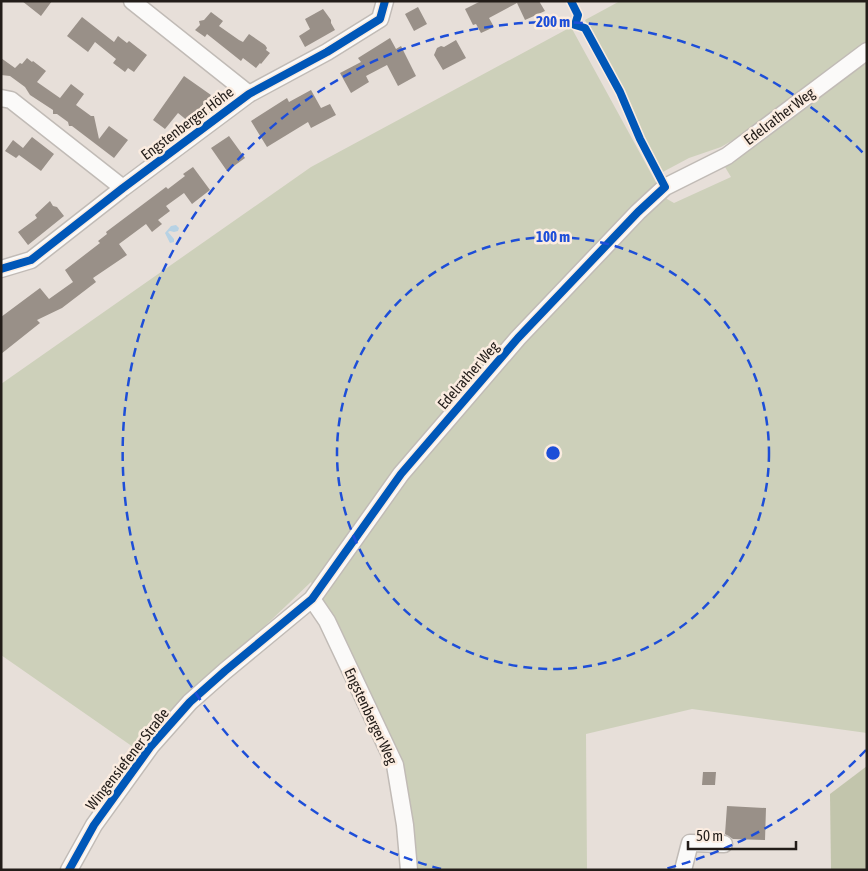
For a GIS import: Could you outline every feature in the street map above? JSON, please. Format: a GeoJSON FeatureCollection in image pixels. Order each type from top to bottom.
{"type":"FeatureCollection","features":[{"type":"Feature","properties":{"kind":"street"},"geometry":{"type":"LineString","coordinates":[[132,1],[249,94]]}},
{"type":"Feature","properties":{"kind":"street","name":"Engstenberger Höhe"},"geometry":{"type":"LineString","coordinates":[[1,269],[31,260],[123,188],[249,94],[327,52],[380,20],[385,1]]}},
{"type":"Feature","properties":{"kind":"street","name":"Edelrather Weg"},"geometry":{"type":"LineString","coordinates":[[312,599],[401,474],[518,338],[638,212],[665,187],[727,156],[867,51]]}},
{"type":"Feature","properties":{"kind":"street"},"geometry":{"type":"LineString","coordinates":[[1,98],[10,100],[123,188]]}},
{"type":"Feature","properties":{"kind":"street","name":"Wingensiefener Straße"},"geometry":{"type":"LineString","coordinates":[[69,870],[100,817],[151,746],[190,702],[312,599]]}},
{"type":"Feature","properties":{"kind":"street","name":"Engstenberger Weg"},"geometry":{"type":"LineString","coordinates":[[312,599],[326,621],[395,765],[405,825],[409,870]]}},
{"type":"Feature","properties":{"kind":"street"},"geometry":{"type":"LineString","coordinates":[[683,870],[690,843],[724,844]]}},
{"type":"Feature","properties":{"kind":"green space"},"geometry":{"type":"Polygon","coordinates":[[[620,1],[867,1],[867,44],[747,132],[721,147],[689,158],[659,174],[585,20],[620,1]]]}},
{"type":"Feature","properties":{"kind":"green space"},"geometry":{"type":"Polygon","coordinates":[[[571,27],[658,186],[667,199],[674,203],[731,177],[725,167],[867,62],[867,733],[692,709],[586,734],[587,870],[417,870],[403,763],[361,677],[311,582],[136,749],[1,655],[1,384],[311,167],[571,27]]]}},
{"type":"Feature","properties":{"kind":"green space"},"geometry":{"type":"Polygon","coordinates":[[[867,766],[867,870],[831,870],[830,794],[867,766]]]}},
{"type":"Feature","properties":{"kind":"water"},"geometry":{"type":"Polygon","coordinates":[[[176,225],[179,228],[178,231],[168,232],[174,239],[174,242],[170,243],[165,233],[171,226],[176,225]]]}},
{"type":"Feature","properties":{"kind":"building"},"geometry":{"type":"Polygon","coordinates":[[[22,1],[52,1],[41,16],[22,1]]]}},
{"type":"Feature","properties":{"kind":"building"},"geometry":{"type":"Polygon","coordinates":[[[481,1],[539,1],[545,11],[525,20],[517,3],[489,18],[494,27],[481,33],[476,24],[473,25],[465,9],[481,1]]]}},
{"type":"Feature","properties":{"kind":"building"},"geometry":{"type":"Polygon","coordinates":[[[418,7],[427,24],[414,31],[405,14],[418,7]]]}},
{"type":"Feature","properties":{"kind":"building"},"geometry":{"type":"Polygon","coordinates":[[[323,9],[335,30],[305,47],[299,36],[310,29],[305,19],[323,9]]]}},
{"type":"Feature","properties":{"kind":"building"},"geometry":{"type":"Polygon","coordinates":[[[211,12],[223,21],[219,26],[239,40],[243,42],[249,34],[265,45],[266,50],[270,53],[261,64],[256,68],[243,58],[241,61],[207,34],[205,37],[195,30],[200,25],[199,21],[204,20],[211,12]]]}},
{"type":"Feature","properties":{"kind":"building"},"geometry":{"type":"Polygon","coordinates":[[[82,17],[114,42],[118,36],[127,43],[129,41],[147,55],[134,72],[128,68],[125,72],[113,63],[116,59],[95,42],[88,52],[67,36],[82,17]]]}},
{"type":"Feature","properties":{"kind":"building"},"geometry":{"type":"Polygon","coordinates":[[[390,38],[396,49],[401,46],[416,76],[398,86],[387,65],[366,76],[369,82],[351,93],[340,73],[361,62],[358,58],[390,38]]]}},
{"type":"Feature","properties":{"kind":"building"},"geometry":{"type":"Polygon","coordinates":[[[456,40],[466,58],[443,70],[434,55],[437,48],[444,47],[456,40]]]}},
{"type":"Feature","properties":{"kind":"building"},"geometry":{"type":"Polygon","coordinates":[[[1,58],[15,68],[27,58],[33,61],[46,71],[37,82],[60,98],[71,84],[84,94],[76,105],[91,116],[94,116],[99,139],[109,126],[128,140],[114,158],[72,126],[69,126],[68,122],[57,114],[53,114],[53,110],[30,95],[25,87],[10,76],[1,75],[1,58]]]}},
{"type":"Feature","properties":{"kind":"building"},"geometry":{"type":"Polygon","coordinates":[[[184,76],[211,95],[189,122],[178,113],[165,129],[153,120],[184,76]]]}},
{"type":"Feature","properties":{"kind":"building"},"geometry":{"type":"Polygon","coordinates":[[[311,90],[321,108],[330,104],[336,115],[311,128],[308,122],[267,147],[251,121],[287,98],[289,102],[311,90]]]}},
{"type":"Feature","properties":{"kind":"building"},"geometry":{"type":"Polygon","coordinates":[[[229,136],[245,158],[227,171],[211,148],[229,136]]]}},
{"type":"Feature","properties":{"kind":"building"},"geometry":{"type":"Polygon","coordinates":[[[32,137],[54,154],[41,171],[19,155],[16,158],[5,151],[13,140],[23,148],[32,137]]]}},
{"type":"Feature","properties":{"kind":"building"},"geometry":{"type":"Polygon","coordinates":[[[193,167],[210,190],[192,204],[184,193],[166,206],[170,211],[158,220],[162,224],[152,232],[146,224],[119,244],[127,255],[93,278],[96,282],[62,308],[37,320],[40,323],[1,354],[1,317],[40,288],[49,299],[73,282],[65,270],[100,243],[98,241],[107,234],[106,232],[166,187],[168,189],[193,167]]]}},
{"type":"Feature","properties":{"kind":"building"},"geometry":{"type":"Polygon","coordinates":[[[50,201],[64,216],[28,245],[18,232],[37,218],[35,215],[50,201]]]}},
{"type":"Feature","properties":{"kind":"building"},"geometry":{"type":"Polygon","coordinates":[[[703,772],[716,772],[715,785],[702,785],[703,772]]]}},
{"type":"Feature","properties":{"kind":"building"},"geometry":{"type":"Polygon","coordinates":[[[727,806],[766,808],[765,840],[733,839],[725,834],[727,806]]]}},
{"type":"Feature","properties":{"kind":"cycle path"},"geometry":{"type":"LineString","coordinates":[[1,269],[31,260],[123,188],[249,94],[327,52],[380,19],[385,1]]}},
{"type":"Feature","properties":{"kind":"cycle path"},"geometry":{"type":"LineString","coordinates":[[69,870],[94,825],[151,746],[190,702],[312,599],[401,474],[518,338],[638,212],[665,187],[640,139],[620,92],[585,28],[575,25],[578,15],[571,1]]}}]}
